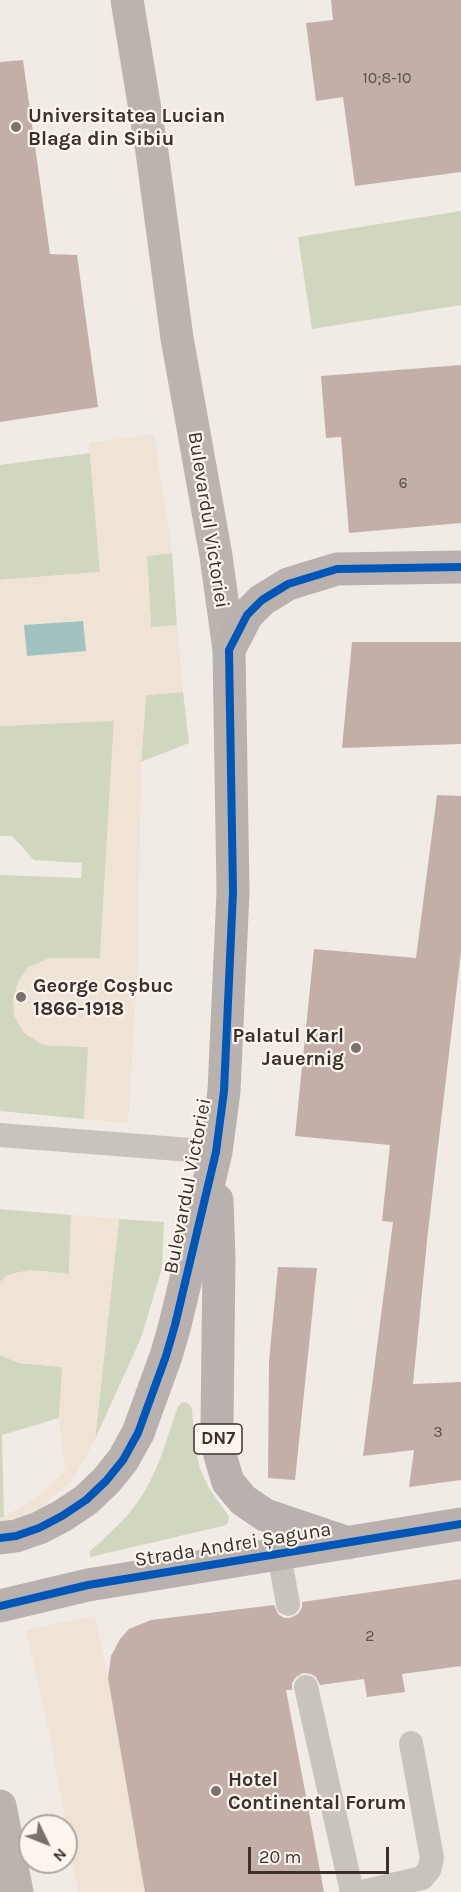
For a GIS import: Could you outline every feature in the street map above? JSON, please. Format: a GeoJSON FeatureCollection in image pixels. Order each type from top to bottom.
{"type":"FeatureCollection","features":[{"type":"Feature","properties":{"kind":"main road","name":"Bulevardul Victoriei"},"geometry":{"type":"LineString","coordinates":[[0,1538],[16,1536],[39,1528],[86,1500],[117,1467],[138,1433],[175,1325],[216,1152],[224,1091],[233,892],[230,650],[216,556],[177,338],[152,152],[127,0]]}},
{"type":"Feature","properties":{"kind":"main road","name":"DN7"},"geometry":{"type":"LineString","coordinates":[[230,650],[247,615],[262,600],[288,584],[337,569],[461,567]]}},
{"type":"Feature","properties":{"kind":"main road","name":"Bulevardul Victoriei"},"geometry":{"type":"LineString","coordinates":[[216,1152],[219,1258],[217,1426],[220,1455],[228,1482],[243,1500],[265,1515],[348,1543]]}},
{"type":"Feature","properties":{"kind":"main road","name":"Strada Andrei Șaguna"},"geometry":{"type":"LineString","coordinates":[[4,1611],[88,1585],[461,1524]]}},
{"type":"Feature","properties":{"kind":"main road"},"geometry":{"type":"LineString","coordinates":[[0,1806],[17,1892]]}},
{"type":"Feature","properties":{"kind":"lane"},"geometry":{"type":"LineString","coordinates":[[0,1135],[216,1152]]}},
{"type":"Feature","properties":{"kind":"lane"},"geometry":{"type":"LineString","coordinates":[[279,1554],[288,1604]]}},
{"type":"Feature","properties":{"kind":"lane"},"geometry":{"type":"LineString","coordinates":[[306,1688],[352,1892]]}},
{"type":"Feature","properties":{"kind":"lane"},"geometry":{"type":"LineString","coordinates":[[362,1892],[422,1878],[429,1870],[432,1858],[411,1743]]}},
{"type":"Feature","properties":{"kind":"green space"},"geometry":{"type":"Polygon","coordinates":[[[461,211],[461,305],[312,329],[298,237],[461,211]]]}},
{"type":"Feature","properties":{"kind":"green space"},"geometry":{"type":"Polygon","coordinates":[[[90,453],[100,572],[0,580],[0,465],[90,453]]]}},
{"type":"Feature","properties":{"kind":"green space"},"geometry":{"type":"Polygon","coordinates":[[[172,553],[177,625],[151,628],[147,556],[172,553]]]}},
{"type":"Feature","properties":{"kind":"green space"},"geometry":{"type":"Polygon","coordinates":[[[183,692],[189,743],[141,762],[146,695],[183,692]]]}},
{"type":"Feature","properties":{"kind":"green space"},"geometry":{"type":"Polygon","coordinates":[[[114,720],[100,959],[49,958],[43,1045],[89,1047],[84,1119],[0,1111],[0,875],[81,878],[82,863],[34,860],[12,836],[0,836],[0,726],[114,720]]]}},
{"type":"Feature","properties":{"kind":"green space"},"geometry":{"type":"Polygon","coordinates":[[[0,1209],[71,1215],[69,1274],[24,1271],[0,1282],[0,1209]]]}},
{"type":"Feature","properties":{"kind":"green space"},"geometry":{"type":"Polygon","coordinates":[[[119,1219],[164,1222],[162,1268],[141,1338],[95,1439],[119,1219]]]}},
{"type":"Feature","properties":{"kind":"green space"},"geometry":{"type":"Polygon","coordinates":[[[0,1355],[19,1363],[63,1367],[59,1418],[2,1435],[4,1517],[0,1517],[0,1355]]]}},
{"type":"Feature","properties":{"kind":"green space"},"geometry":{"type":"Polygon","coordinates":[[[186,1402],[192,1409],[195,1446],[202,1473],[229,1517],[228,1523],[90,1557],[90,1551],[122,1521],[143,1495],[157,1466],[178,1407],[181,1403],[186,1402]]]}},
{"type":"Feature","properties":{"kind":"shaded area"},"geometry":{"type":"Polygon","coordinates":[[[154,434],[172,553],[147,556],[151,627],[177,625],[183,692],[146,695],[141,762],[138,962],[128,1123],[84,1119],[88,1047],[43,1045],[24,1033],[14,1016],[13,999],[18,982],[28,967],[49,958],[100,958],[114,721],[0,726],[0,580],[100,572],[89,443],[154,434]]]}},
{"type":"Feature","properties":{"kind":"shaded area"},"geometry":{"type":"Polygon","coordinates":[[[71,1215],[119,1219],[95,1439],[74,1478],[44,1505],[8,1527],[0,1528],[0,1517],[4,1517],[38,1497],[65,1471],[59,1418],[62,1367],[19,1363],[0,1355],[0,1282],[7,1275],[29,1270],[69,1274],[71,1215]]]}},
{"type":"Feature","properties":{"kind":"shaded area"},"geometry":{"type":"Polygon","coordinates":[[[95,1616],[145,1891],[78,1892],[75,1874],[78,1874],[78,1814],[64,1814],[51,1741],[26,1630],[95,1616]]]}},
{"type":"Feature","properties":{"kind":"water"},"geometry":{"type":"Polygon","coordinates":[[[83,621],[86,651],[27,656],[24,625],[83,621]]]}},
{"type":"Feature","properties":{"kind":"building"},"geometry":{"type":"Polygon","coordinates":[[[331,0],[461,0],[461,172],[355,186],[343,97],[316,101],[306,23],[333,20],[331,0]]]}},
{"type":"Feature","properties":{"kind":"building","name":"Universitatea Lucian Blaga din Sibiu"},"geometry":{"type":"Polygon","coordinates":[[[23,60],[50,254],[77,255],[98,407],[0,422],[0,62],[23,60]]]}},
{"type":"Feature","properties":{"kind":"building"},"geometry":{"type":"Polygon","coordinates":[[[461,365],[461,523],[349,533],[341,437],[326,438],[321,376],[461,365]]]}},
{"type":"Feature","properties":{"kind":"building"},"geometry":{"type":"Polygon","coordinates":[[[352,642],[461,642],[461,744],[342,748],[352,642]]]}},
{"type":"Feature","properties":{"kind":"building"},"geometry":{"type":"Polygon","coordinates":[[[437,795],[461,796],[461,952],[428,1231],[413,1384],[461,1382],[461,1480],[409,1487],[414,1450],[363,1456],[393,1222],[382,1221],[390,1145],[295,1136],[314,949],[416,958],[437,795]]]}},
{"type":"Feature","properties":{"kind":"building"},"geometry":{"type":"Polygon","coordinates":[[[278,1267],[317,1268],[295,1480],[268,1478],[269,1361],[278,1267]]]}},
{"type":"Feature","properties":{"kind":"building","name":"Hotel Continental Forum"},"geometry":{"type":"Polygon","coordinates":[[[461,1579],[461,1666],[402,1674],[405,1692],[367,1697],[364,1679],[320,1685],[316,1677],[303,1673],[292,1683],[292,1690],[286,1690],[324,1892],[145,1892],[108,1678],[111,1656],[120,1639],[129,1629],[151,1620],[274,1605],[278,1614],[284,1618],[290,1618],[298,1614],[302,1608],[302,1602],[461,1579]]]}},
{"type":"Feature","properties":{"kind":"cycle path"},"geometry":{"type":"LineString","coordinates":[[0,1538],[16,1536],[39,1528],[62,1516],[86,1500],[106,1481],[123,1460],[138,1433],[175,1325],[216,1152],[224,1091],[233,892],[229,650],[247,615],[262,600],[288,584],[337,569],[461,567]]}},
{"type":"Feature","properties":{"kind":"cycle path"},"geometry":{"type":"LineString","coordinates":[[0,1606],[88,1585],[461,1524]]}},
{"type":"Feature","properties":{"kind":"place","name":"Universitatea Lucian Blaga din Sibiu"},"geometry":{"type":"Point","coordinates":[16,127]}},
{"type":"Feature","properties":{"kind":"place","name":"George Coșbuc 1866-1918"},"geometry":{"type":"Point","coordinates":[21,997]}},
{"type":"Feature","properties":{"kind":"place","name":"Palatul Karl Jauernig"},"geometry":{"type":"Point","coordinates":[356,1048]}},
{"type":"Feature","properties":{"kind":"place","name":"Hotel Continental Forum"},"geometry":{"type":"Point","coordinates":[216,1791]}}]}
